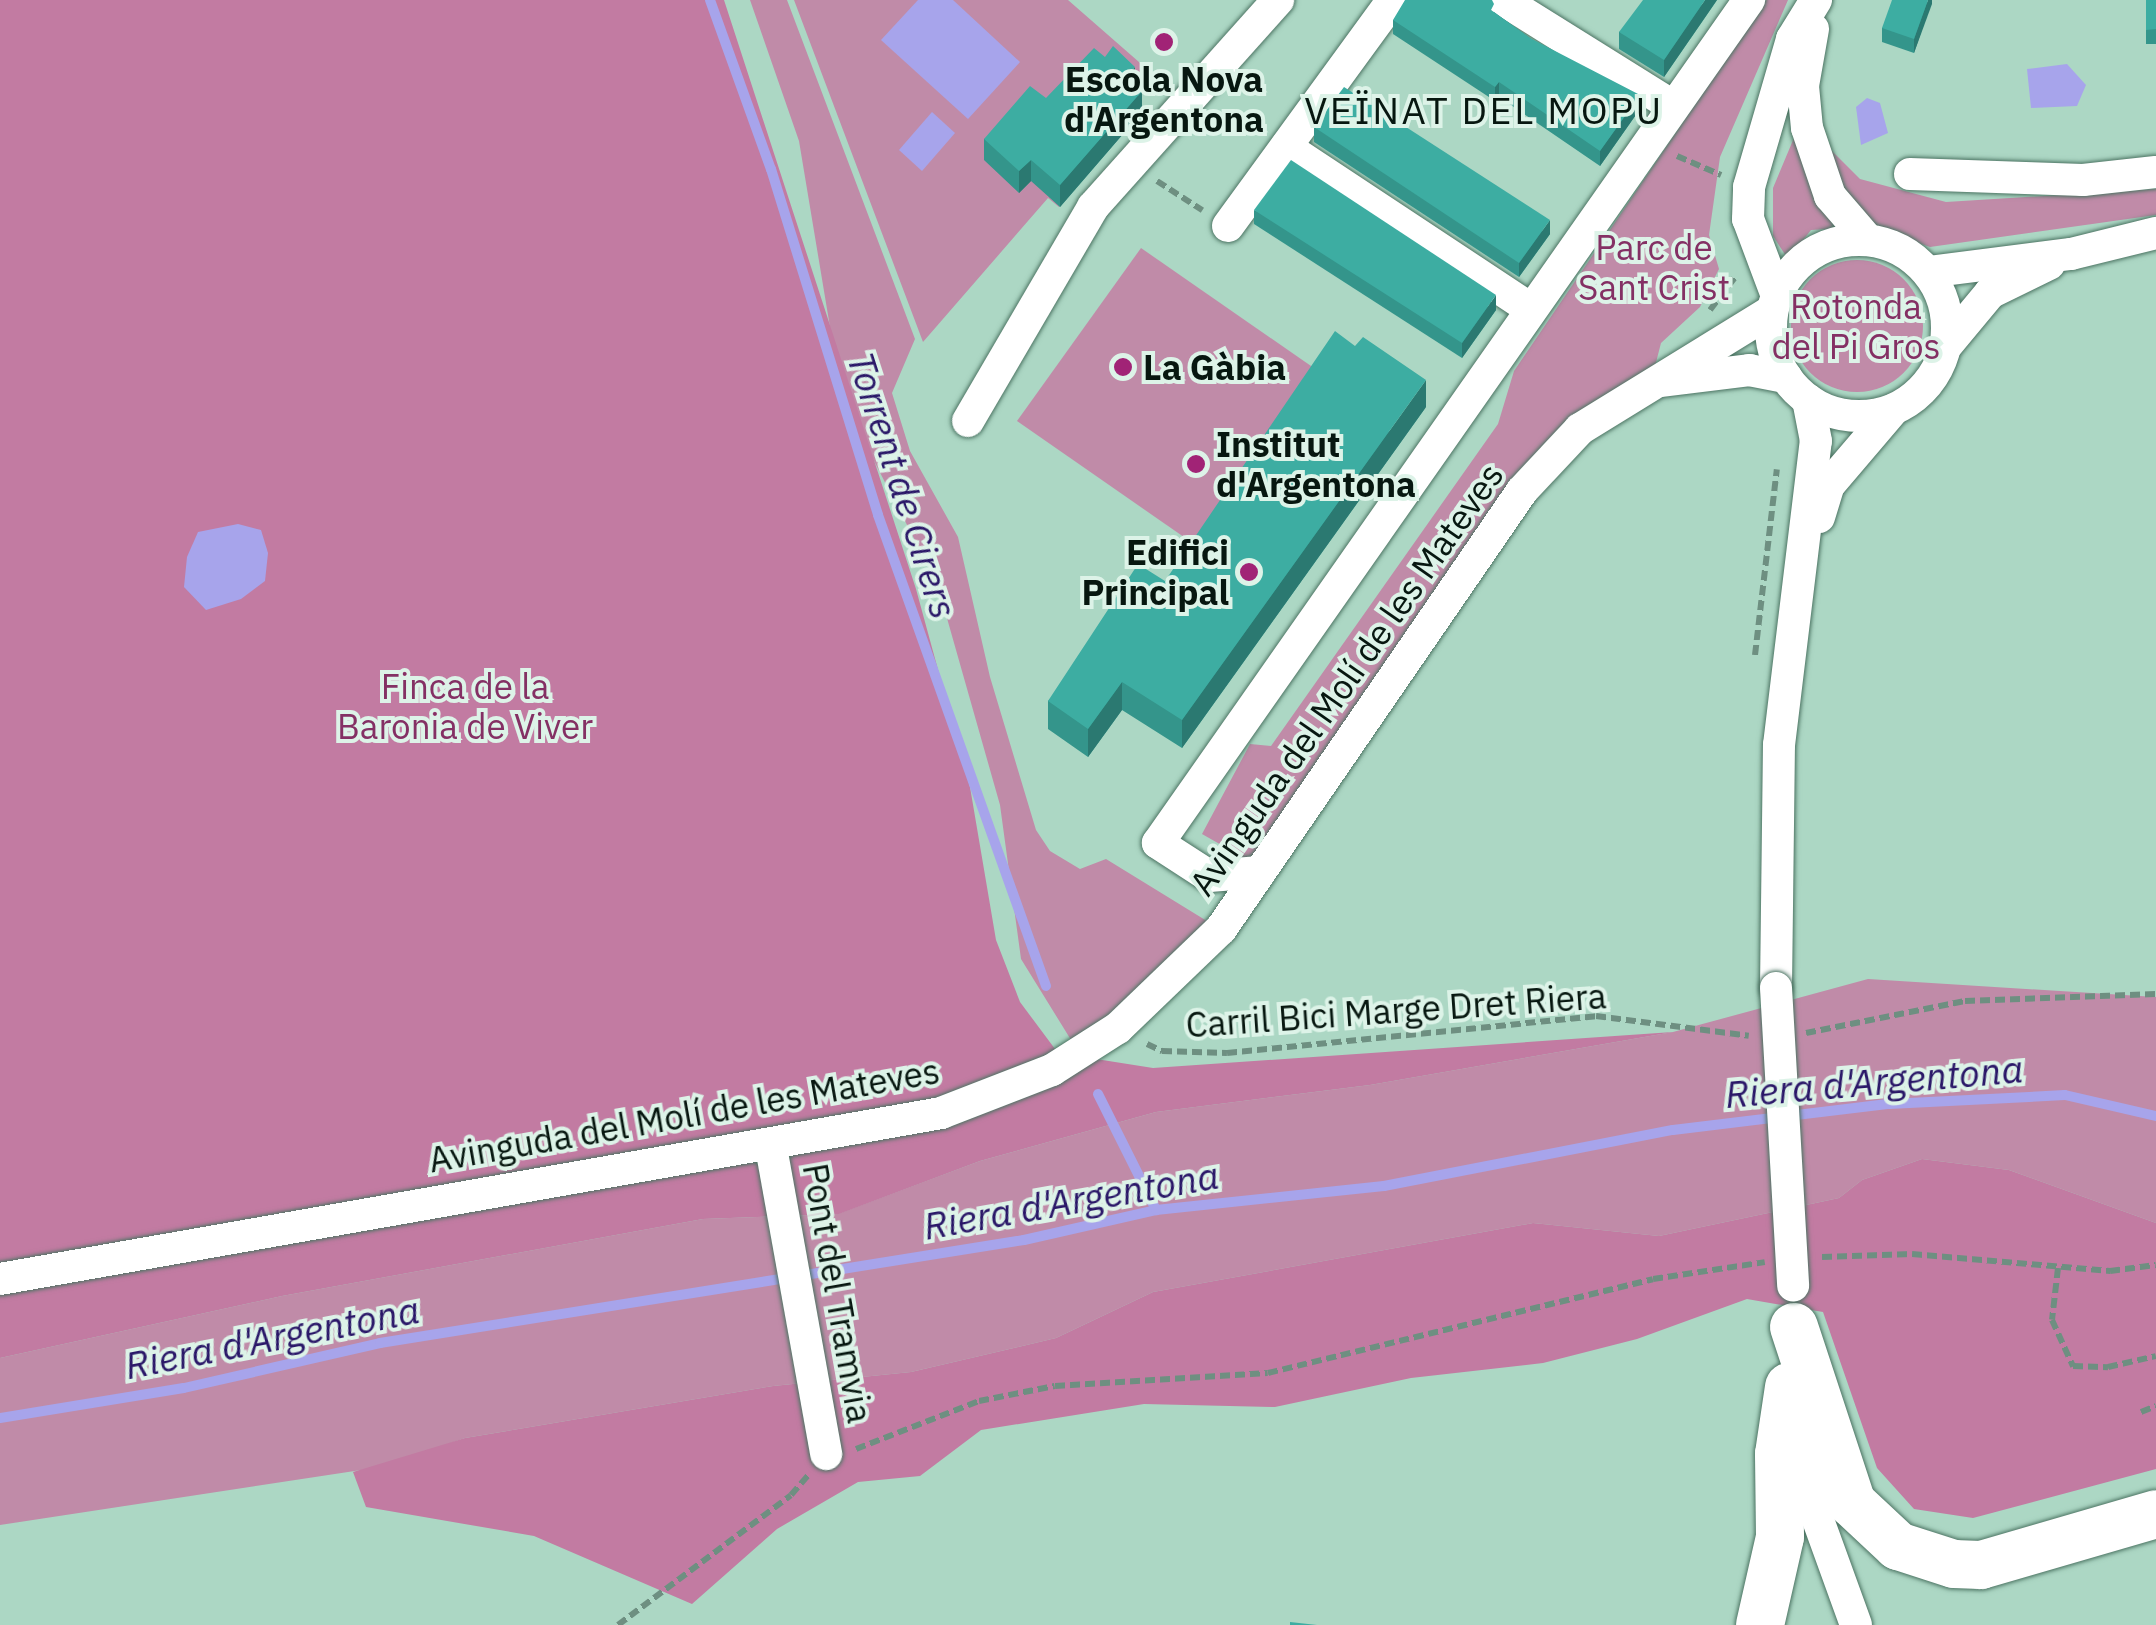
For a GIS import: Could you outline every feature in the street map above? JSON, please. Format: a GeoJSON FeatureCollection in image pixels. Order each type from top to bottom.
{"type":"FeatureCollection","features":[{"type":"Feature","properties":{"kind":"highway"},"geometry":{"type":"LineString","coordinates":[[1792,1283],[1852,1502],[1898,1546],[1954,1564],[1981,1565],[2156,1514]]}},
{"type":"Feature","properties":{"kind":"highway"},"geometry":{"type":"LineString","coordinates":[[1760,1625],[1780,1537],[1779,1454],[1789,1387]]}},
{"type":"Feature","properties":{"kind":"street"},"geometry":{"type":"LineString","coordinates":[[968,421],[1093,207],[1278,0]]}},
{"type":"Feature","properties":{"kind":"street"},"geometry":{"type":"LineString","coordinates":[[1228,226],[1393,0]]}},
{"type":"Feature","properties":{"kind":"street"},"geometry":{"type":"LineString","coordinates":[[1503,0],[1671,106]]}},
{"type":"Feature","properties":{"kind":"street"},"geometry":{"type":"LineString","coordinates":[[1260,872],[1209,876],[1158,843],[1645,142],[1749,0]]}},
{"type":"Feature","properties":{"kind":"street"},"geometry":{"type":"LineString","coordinates":[[1818,0],[1792,39],[1749,187],[1748,220],[1775,304],[1772,346],[1797,389],[1816,441],[1779,745],[1776,988],[1792,1283],[1789,1387],[1809,1495],[1856,1625]]}},
{"type":"Feature","properties":{"kind":"street"},"geometry":{"type":"LineString","coordinates":[[1818,0],[1803,86],[1807,128],[1830,196],[1868,240]]}},
{"type":"Feature","properties":{"kind":"street"},"geometry":{"type":"LineString","coordinates":[[1286,147],[1529,308]]}},
{"type":"Feature","properties":{"kind":"street"},"geometry":{"type":"LineString","coordinates":[[1910,174],[2083,180],[2156,172]]}},
{"type":"Feature","properties":{"kind":"street"},"geometry":{"type":"LineString","coordinates":[[1928,272],[2071,254],[2156,232]]}},
{"type":"Feature","properties":{"kind":"street"},"geometry":{"type":"LineString","coordinates":[[1775,304],[1816,251],[1868,240],[1901,250],[1928,272],[1945,307],[1946,346]]}},
{"type":"Feature","properties":{"kind":"street"},"geometry":{"type":"LineString","coordinates":[[1800,574],[1829,485],[1892,410],[1928,385],[1946,346],[1990,294],[2071,254]]}},
{"type":"Feature","properties":{"kind":"street","name":"Avinguda del Molí de les Mateves"},"geometry":{"type":"LineString","coordinates":[[0,1278],[772,1147],[941,1113],[1052,1070],[1118,1028],[1221,928],[1522,491],[1580,429],[1660,382],[1775,304]]}},
{"type":"Feature","properties":{"kind":"street"},"geometry":{"type":"LineString","coordinates":[[1660,382],[1749,370],[1856,417],[1892,410]]}},
{"type":"Feature","properties":{"kind":"street","name":"Pont del Tramvia"},"geometry":{"type":"LineString","coordinates":[[772,1147],[826,1454]]}},
{"type":"Feature","properties":{"kind":"path"},"geometry":{"type":"LineString","coordinates":[[1645,142],[1749,187]]}},
{"type":"Feature","properties":{"kind":"path"},"geometry":{"type":"LineString","coordinates":[[1131,164],[1228,226]]}},
{"type":"Feature","properties":{"kind":"path"},"geometry":{"type":"LineString","coordinates":[[1808,1032],[1965,1001],[2156,994]]}},
{"type":"Feature","properties":{"kind":"path","name":"Carril Bici Marge Dret Riera"},"geometry":{"type":"LineString","coordinates":[[1118,1028],[1162,1052],[1188,1054],[1596,1016],[1742,1034]]}},
{"type":"Feature","properties":{"kind":"path"},"geometry":{"type":"LineString","coordinates":[[826,1454],[864,1448],[979,1402],[1055,1386],[1268,1374],[1652,1279],[1792,1283],[1912,1254],[2058,1268],[2156,1265]]}},
{"type":"Feature","properties":{"kind":"path"},"geometry":{"type":"LineString","coordinates":[[2058,1268],[2052,1320],[2073,1366],[2108,1367],[2156,1356]]}},
{"type":"Feature","properties":{"kind":"path"},"geometry":{"type":"LineString","coordinates":[[2142,1412],[2156,1406]]}},
{"type":"Feature","properties":{"kind":"path"},"geometry":{"type":"LineString","coordinates":[[618,1625],[791,1495]]}},
{"type":"Feature","properties":{"kind":"green space","name":"Finca de la Baronia de Viver"},"geometry":{"type":"Polygon","coordinates":[[[0,0],[724,0],[916,589],[970,787],[996,940],[1020,1002],[1058,1053],[1153,1068],[1673,1032],[1370,1085],[1156,1112],[980,1161],[839,1214],[703,1219],[282,1296],[0,1358],[0,0]]]}},
{"type":"Feature","properties":{"kind":"green space"},"geometry":{"type":"Polygon","coordinates":[[[750,0],[787,0],[915,339],[892,393],[910,451],[958,537],[990,677],[1036,830],[1050,851],[1080,869],[1106,859],[1215,926],[1076,1048],[1021,959],[1000,805],[937,583],[842,399],[799,141],[750,0]]]}},
{"type":"Feature","properties":{"kind":"green space"},"geometry":{"type":"Polygon","coordinates":[[[794,0],[1068,0],[1155,76],[1131,103],[1142,112],[1059,207],[1048,198],[923,342],[794,0]]]}},
{"type":"Feature","properties":{"kind":"green space","name":"Parc de Sant Crist"},"geometry":{"type":"Polygon","coordinates":[[[1766,0],[1788,0],[1720,157],[1709,235],[1719,269],[1700,307],[1661,343],[1651,382],[1572,423],[1253,863],[1202,834],[1250,744],[1271,746],[1498,424],[1514,371],[1766,0]]]}},
{"type":"Feature","properties":{"kind":"green space"},"geometry":{"type":"Polygon","coordinates":[[[1796,133],[1845,228],[1811,230],[1788,259],[1773,236],[1773,188],[1796,133]]]}},
{"type":"Feature","properties":{"kind":"green space"},"geometry":{"type":"Polygon","coordinates":[[[1821,140],[1860,179],[1946,202],[2156,189],[2156,215],[1930,247],[1876,228],[1842,196],[1821,140]]]}},
{"type":"Feature","properties":{"kind":"green space"},"geometry":{"type":"Polygon","coordinates":[[[1141,248],[1324,375],[1204,551],[1017,421],[1141,248]]]}},
{"type":"Feature","properties":{"kind":"green space","name":"Rotonda del Pi Gros"},"geometry":{"type":"Polygon","coordinates":[[[1857,260],[1894,271],[1912,289],[1923,326],[1912,363],[1894,381],[1857,392],[1820,381],[1802,363],[1791,326],[1802,289],[1820,271],[1857,260]]]}},
{"type":"Feature","properties":{"kind":"green space"},"geometry":{"type":"Polygon","coordinates":[[[1868,979],[2156,997],[2156,1223],[2009,1170],[1922,1159],[1862,1180],[1839,1198],[1659,1236],[1533,1223],[1153,1292],[1056,1338],[911,1372],[773,1386],[465,1438],[381,1467],[0,1525],[0,1358],[282,1296],[703,1219],[838,1214],[980,1161],[1156,1112],[1370,1085],[1673,1032],[1868,979]]]}},
{"type":"Feature","properties":{"kind":"green space"},"geometry":{"type":"Polygon","coordinates":[[[1922,1159],[2009,1170],[2156,1223],[2156,1469],[1973,1518],[1914,1509],[1877,1468],[1823,1312],[1747,1299],[1637,1339],[1543,1363],[1411,1378],[1275,1407],[1144,1404],[981,1430],[920,1476],[858,1482],[777,1529],[692,1604],[534,1536],[366,1507],[353,1472],[465,1438],[773,1386],[911,1372],[1056,1338],[1153,1292],[1533,1223],[1659,1236],[1839,1198],[1862,1180],[1922,1159]]]}},
{"type":"Feature","properties":{"kind":"shaded area"},"geometry":{"type":"Polygon","coordinates":[[[918,0],[953,0],[1020,62],[968,119],[881,40],[918,0]]]}},
{"type":"Feature","properties":{"kind":"shaded area"},"geometry":{"type":"Polygon","coordinates":[[[2067,64],[2086,85],[2077,106],[2031,108],[2027,69],[2067,64]]]}},
{"type":"Feature","properties":{"kind":"shaded area"},"geometry":{"type":"Polygon","coordinates":[[[1867,98],[1880,103],[1888,133],[1861,145],[1856,107],[1867,98]]]}},
{"type":"Feature","properties":{"kind":"shaded area"},"geometry":{"type":"Polygon","coordinates":[[[932,112],[955,133],[922,171],[899,150],[932,112]]]}},
{"type":"Feature","properties":{"kind":"shaded area"},"geometry":{"type":"Polygon","coordinates":[[[238,524],[261,530],[268,553],[265,581],[241,599],[206,610],[184,587],[187,557],[198,532],[238,524]]]}},
{"type":"Feature","properties":{"kind":"building"},"geometry":{"type":"Polygon","coordinates":[[[1405,0],[1492,0],[1491,10],[1530,38],[1640,95],[1600,151],[1499,82],[1495,87],[1393,20],[1405,0]]]}},
{"type":"Feature","properties":{"kind":"building"},"geometry":{"type":"Polygon","coordinates":[[[1643,0],[1705,0],[1664,60],[1619,32],[1643,0]]]}},
{"type":"Feature","properties":{"kind":"building"},"geometry":{"type":"Polygon","coordinates":[[[1892,0],[1928,0],[1914,39],[1882,28],[1892,0]]]}},
{"type":"Feature","properties":{"kind":"building"},"geometry":{"type":"Polygon","coordinates":[[[2146,0],[2156,0],[2156,29],[2146,30],[2146,0]]]}},
{"type":"Feature","properties":{"kind":"building"},"geometry":{"type":"Polygon","coordinates":[[[1113,46],[1135,67],[1126,78],[1142,91],[1060,185],[1031,160],[1019,171],[984,139],[1030,86],[1046,98],[1094,48],[1105,57],[1113,46]]]}},
{"type":"Feature","properties":{"kind":"building"},"geometry":{"type":"Polygon","coordinates":[[[1344,87],[1550,220],[1519,263],[1314,127],[1344,87]]]}},
{"type":"Feature","properties":{"kind":"building"},"geometry":{"type":"Polygon","coordinates":[[[1291,160],[1496,295],[1462,343],[1254,210],[1291,160]]]}},
{"type":"Feature","properties":{"kind":"building","name":"Edifici Principal"},"geometry":{"type":"Polygon","coordinates":[[[1335,331],[1355,346],[1363,337],[1426,380],[1182,720],[1122,682],[1088,729],[1048,701],[1138,564],[1165,581],[1335,331]]]}},
{"type":"Feature","properties":{"kind":"waterway","name":"Torrent de Cirers"},"geometry":{"type":"LineString","coordinates":[[710,0],[771,169],[878,515],[1046,986]]}},
{"type":"Feature","properties":{"kind":"waterway","name":"Torrent de Cirers"},"geometry":{"type":"LineString","coordinates":[[1098,1094],[1156,1210]]}},
{"type":"Feature","properties":{"kind":"waterway","name":"Riera d'Argentona"},"geometry":{"type":"LineString","coordinates":[[0,1418],[184,1388],[380,1343],[1024,1240],[1156,1210],[1384,1186],[1673,1130],[1889,1104],[2065,1095],[2156,1116]]}},
{"type":"Feature","properties":{"kind":"place","name":"Escola Nova d'Argentona"},"geometry":{"type":"Point","coordinates":[1164,42]}},
{"type":"Feature","properties":{"kind":"place","name":"La Gàbia"},"geometry":{"type":"Point","coordinates":[1123,367]}},
{"type":"Feature","properties":{"kind":"place","name":"Institut d'Argentona"},"geometry":{"type":"Point","coordinates":[1196,464]}},
{"type":"Feature","properties":{"kind":"place","name":"Edifici Principal"},"geometry":{"type":"Point","coordinates":[1249,572]}},
{"type":"Feature","properties":{"kind":"district","name":"VEÏNAT DEL MOPU"},"geometry":{"type":"Point","coordinates":[1484,110]}}]}
